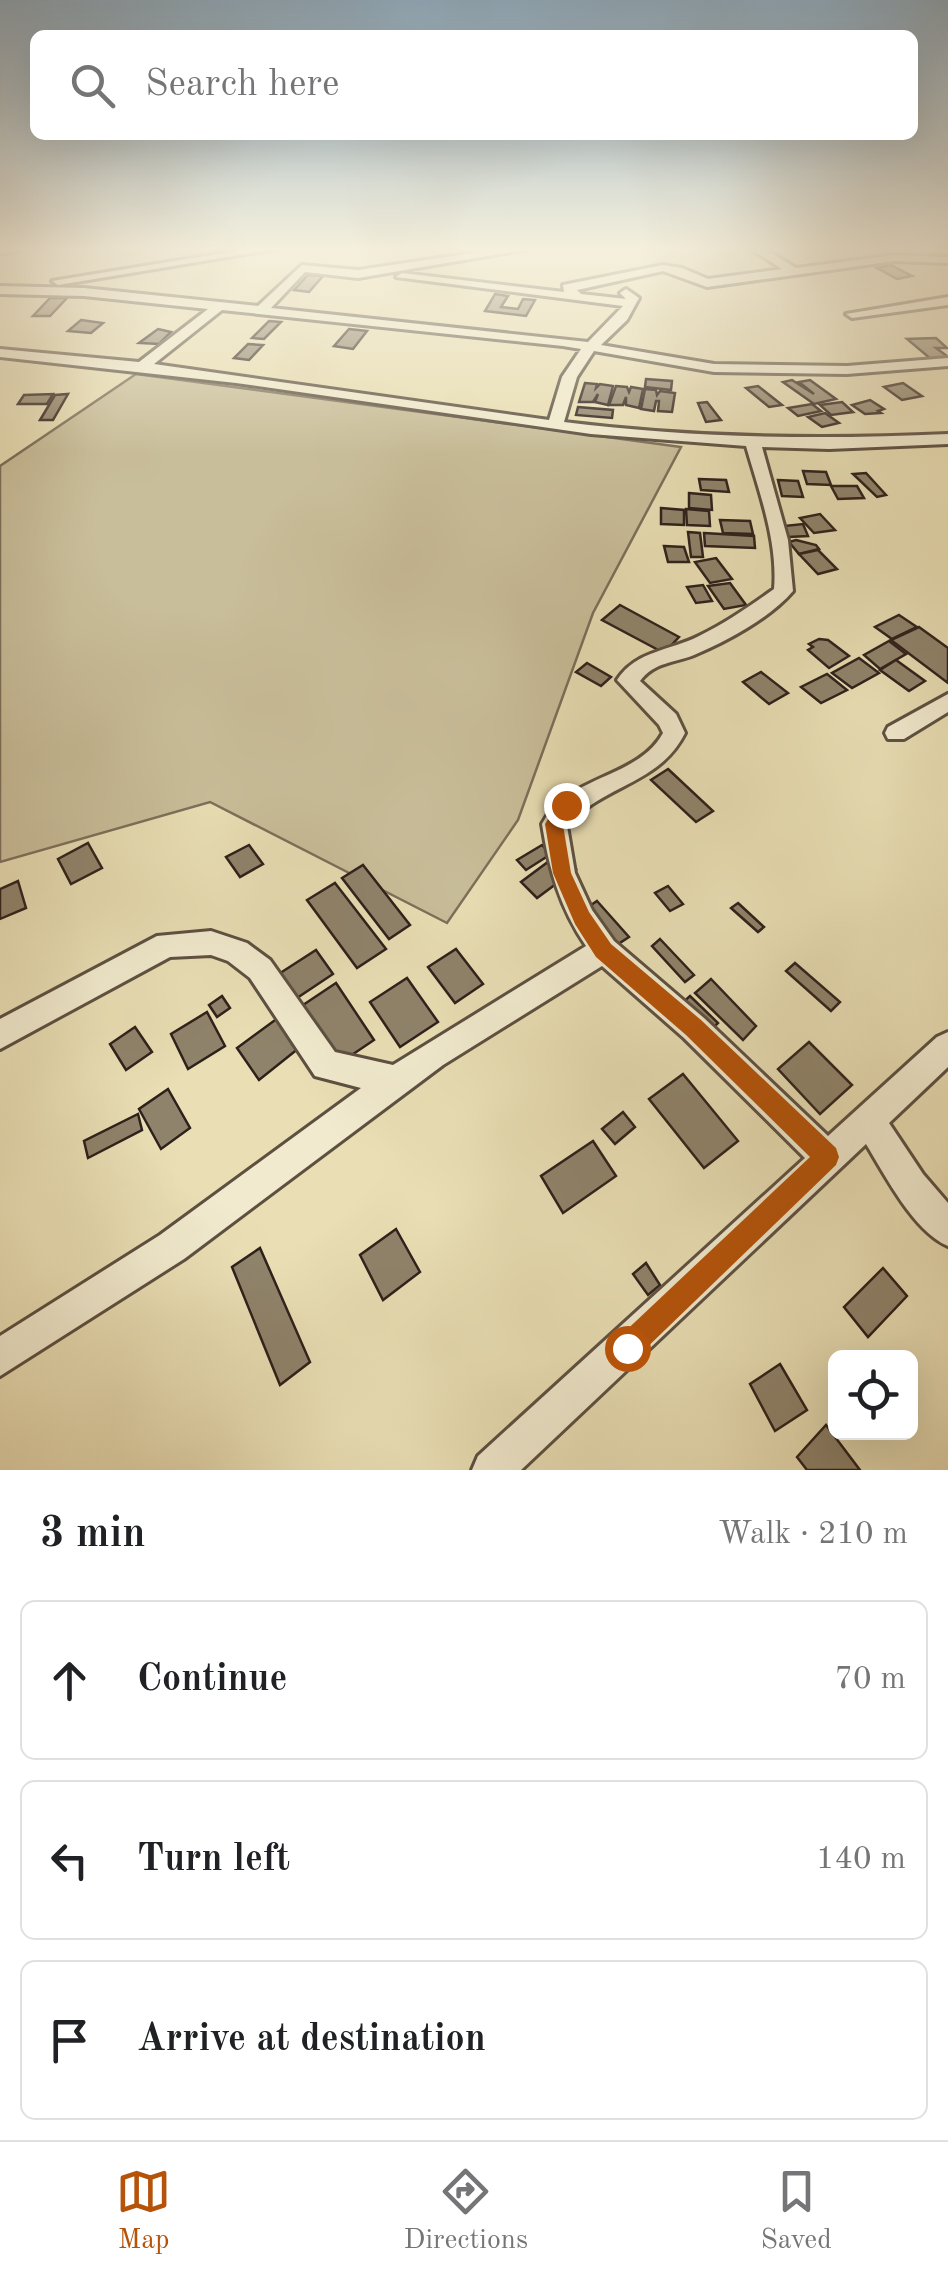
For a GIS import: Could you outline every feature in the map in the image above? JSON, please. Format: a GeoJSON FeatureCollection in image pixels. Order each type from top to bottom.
{"type":"FeatureCollection","features":[{"type":"Feature","properties":{"kind":"street"},"geometry":{"type":"LineString","coordinates":[[142,367],[206,316]]}},
{"type":"Feature","properties":{"kind":"street"},"geometry":{"type":"LineString","coordinates":[[314,316],[563,342],[714,368],[847,370],[948,362]]}},
{"type":"Feature","properties":{"kind":"street"},"geometry":{"type":"LineString","coordinates":[[556,423],[578,360],[621,316]]}},
{"type":"Feature","properties":{"kind":"street"},"geometry":{"type":"LineString","coordinates":[[0,353],[142,367],[556,423],[832,444],[948,439]]}},
{"type":"Feature","properties":{"kind":"street"},"geometry":{"type":"LineString","coordinates":[[752,440],[782,557],[786,580],[783,590],[687,651],[652,656],[632,674],[628,680],[632,686],[668,720],[674,733],[670,747],[656,760],[591,788],[566,805],[554,824],[562,873],[582,918],[604,950],[694,1028],[827,1157]]}},
{"type":"Feature","properties":{"kind":"street"},"geometry":{"type":"LineString","coordinates":[[896,733],[948,702]]}},
{"type":"Feature","properties":{"kind":"street"},"geometry":{"type":"LineString","coordinates":[[0,1035],[168,945],[210,944],[238,952],[260,969],[326,1065],[397,1082]]}},
{"type":"Feature","properties":{"kind":"street"},"geometry":{"type":"LineString","coordinates":[[0,1356],[172,1247],[432,1055],[604,950]]}},
{"type":"Feature","properties":{"kind":"street"},"geometry":{"type":"LineString","coordinates":[[492,1470],[948,1047]]}},
{"type":"Feature","properties":{"kind":"street"},"geometry":{"type":"LineString","coordinates":[[868,1118],[911,1186],[948,1229]]}},
{"type":"Feature","properties":{"kind":"shaded area"},"geometry":{"type":"Polygon","coordinates":[[[136,374],[681,447],[593,613],[518,820],[447,923],[210,802],[0,862],[0,466],[136,374]]]}},
{"type":"Feature","properties":{"kind":"building"},"geometry":{"type":"Polygon","coordinates":[[[81,320],[103,323],[91,333],[68,331],[81,320]]]}},
{"type":"Feature","properties":{"kind":"building"},"geometry":{"type":"Polygon","coordinates":[[[269,321],[281,322],[264,339],[252,338],[269,321]]]}},
{"type":"Feature","properties":{"kind":"building"},"geometry":{"type":"Polygon","coordinates":[[[158,329],[171,332],[159,344],[139,343],[158,329]]]}},
{"type":"Feature","properties":{"kind":"building"},"geometry":{"type":"Polygon","coordinates":[[[349,329],[367,331],[353,349],[334,346],[349,329]]]}},
{"type":"Feature","properties":{"kind":"building"},"geometry":{"type":"Polygon","coordinates":[[[936,338],[947,348],[936,348],[947,356],[932,360],[907,339],[936,338]]]}},
{"type":"Feature","properties":{"kind":"building"},"geometry":{"type":"Polygon","coordinates":[[[248,344],[263,345],[249,360],[234,358],[248,344]]]}},
{"type":"Feature","properties":{"kind":"building"},"geometry":{"type":"Polygon","coordinates":[[[646,379],[672,381],[671,390],[645,387],[646,379]]]}},
{"type":"Feature","properties":{"kind":"building"},"geometry":{"type":"Polygon","coordinates":[[[792,380],[814,394],[799,382],[810,380],[836,399],[814,404],[783,382],[792,380]]]}},
{"type":"Feature","properties":{"kind":"building"},"geometry":{"type":"Polygon","coordinates":[[[585,383],[597,384],[596,388],[600,384],[613,386],[608,405],[595,402],[598,394],[593,402],[579,402],[585,383]]]}},
{"type":"Feature","properties":{"kind":"building"},"geometry":{"type":"Polygon","coordinates":[[[903,383],[922,396],[902,400],[884,387],[903,383]]]}},
{"type":"Feature","properties":{"kind":"building"},"geometry":{"type":"Polygon","coordinates":[[[616,386],[627,387],[629,392],[631,387],[643,389],[639,408],[626,405],[626,397],[623,405],[609,405],[616,386]]]}},
{"type":"Feature","properties":{"kind":"building"},"geometry":{"type":"Polygon","coordinates":[[[758,386],[782,405],[769,407],[746,388],[758,386]]]}},
{"type":"Feature","properties":{"kind":"building"},"geometry":{"type":"Polygon","coordinates":[[[645,389],[656,390],[657,395],[660,391],[675,393],[672,412],[658,411],[659,401],[654,411],[641,409],[645,389]]]}},
{"type":"Feature","properties":{"kind":"building"},"geometry":{"type":"Polygon","coordinates":[[[53,394],[47,404],[18,404],[24,395],[53,394]]]}},
{"type":"Feature","properties":{"kind":"building"},"geometry":{"type":"Polygon","coordinates":[[[68,394],[53,420],[40,420],[55,395],[68,394]]]}},
{"type":"Feature","properties":{"kind":"building"},"geometry":{"type":"Polygon","coordinates":[[[870,400],[884,409],[878,411],[881,413],[865,414],[852,405],[870,400]]]}},
{"type":"Feature","properties":{"kind":"building"},"geometry":{"type":"Polygon","coordinates":[[[707,402],[721,420],[706,422],[698,403],[707,402]]]}},
{"type":"Feature","properties":{"kind":"building"},"geometry":{"type":"Polygon","coordinates":[[[842,402],[853,412],[831,415],[820,405],[842,402]]]}},
{"type":"Feature","properties":{"kind":"building"},"geometry":{"type":"Polygon","coordinates":[[[812,404],[821,411],[798,416],[788,408],[812,404]]]}},
{"type":"Feature","properties":{"kind":"building"},"geometry":{"type":"Polygon","coordinates":[[[578,407],[613,410],[612,418],[576,415],[578,407]]]}},
{"type":"Feature","properties":{"kind":"building"},"geometry":{"type":"Polygon","coordinates":[[[825,413],[839,423],[822,427],[808,417],[825,413]]]}},
{"type":"Feature","properties":{"kind":"building"},"geometry":{"type":"Polygon","coordinates":[[[803,471],[826,472],[831,485],[807,484],[803,471]]]}},
{"type":"Feature","properties":{"kind":"building"},"geometry":{"type":"Polygon","coordinates":[[[866,473],[886,495],[877,497],[853,474],[866,473]]]}},
{"type":"Feature","properties":{"kind":"building"},"geometry":{"type":"Polygon","coordinates":[[[699,479],[726,480],[729,492],[701,490],[699,479]]]}},
{"type":"Feature","properties":{"kind":"building"},"geometry":{"type":"Polygon","coordinates":[[[778,480],[798,481],[803,497],[782,496],[778,480]]]}},
{"type":"Feature","properties":{"kind":"building"},"geometry":{"type":"Polygon","coordinates":[[[831,486],[857,486],[864,498],[838,499],[831,486]]]}},
{"type":"Feature","properties":{"kind":"building"},"geometry":{"type":"Polygon","coordinates":[[[689,493],[711,495],[712,510],[689,508],[689,493]]]}},
{"type":"Feature","properties":{"kind":"building"},"geometry":{"type":"Polygon","coordinates":[[[661,508],[684,510],[684,525],[661,524],[661,508]]]}},
{"type":"Feature","properties":{"kind":"building"},"geometry":{"type":"Polygon","coordinates":[[[686,509],[709,511],[710,526],[687,525],[686,509]]]}},
{"type":"Feature","properties":{"kind":"building"},"geometry":{"type":"Polygon","coordinates":[[[820,514],[835,530],[814,533],[800,518],[820,514]]]}},
{"type":"Feature","properties":{"kind":"building"},"geometry":{"type":"Polygon","coordinates":[[[720,520],[750,521],[753,534],[723,533],[720,520]]]}},
{"type":"Feature","properties":{"kind":"building"},"geometry":{"type":"Polygon","coordinates":[[[803,524],[808,536],[788,537],[784,526],[803,524]]]}},
{"type":"Feature","properties":{"kind":"building"},"geometry":{"type":"Polygon","coordinates":[[[688,532],[700,533],[703,557],[691,557],[688,532]]]}},
{"type":"Feature","properties":{"kind":"building"},"geometry":{"type":"Polygon","coordinates":[[[704,533],[754,536],[755,548],[705,546],[704,533]]]}},
{"type":"Feature","properties":{"kind":"building"},"geometry":{"type":"Polygon","coordinates":[[[796,540],[819,549],[799,554],[789,542],[796,540]]]}},
{"type":"Feature","properties":{"kind":"building"},"geometry":{"type":"Polygon","coordinates":[[[664,546],[684,547],[689,562],[668,562],[664,546]]]}},
{"type":"Feature","properties":{"kind":"building"},"geometry":{"type":"Polygon","coordinates":[[[818,550],[837,569],[818,574],[799,554],[818,550]]]}},
{"type":"Feature","properties":{"kind":"building"},"geometry":{"type":"Polygon","coordinates":[[[716,558],[732,579],[710,583],[695,562],[716,558]]]}},
{"type":"Feature","properties":{"kind":"building"},"geometry":{"type":"Polygon","coordinates":[[[730,583],[746,605],[724,609],[708,586],[730,583]]]}},
{"type":"Feature","properties":{"kind":"building"},"geometry":{"type":"Polygon","coordinates":[[[703,585],[712,601],[696,603],[687,587],[703,585]]]}},
{"type":"Feature","properties":{"kind":"building"},"geometry":{"type":"Polygon","coordinates":[[[620,605],[679,637],[664,653],[602,620],[620,605]]]}},
{"type":"Feature","properties":{"kind":"building"},"geometry":{"type":"Polygon","coordinates":[[[899,615],[917,627],[892,639],[875,627],[899,615]]]}},
{"type":"Feature","properties":{"kind":"building"},"geometry":{"type":"Polygon","coordinates":[[[919,627],[948,648],[948,683],[891,640],[919,627]]]}},
{"type":"Feature","properties":{"kind":"building"},"geometry":{"type":"Polygon","coordinates":[[[828,640],[849,656],[829,668],[808,650],[813,647],[809,644],[828,640]]]}},
{"type":"Feature","properties":{"kind":"building"},"geometry":{"type":"Polygon","coordinates":[[[889,641],[906,654],[880,669],[864,655],[889,641]]]}},
{"type":"Feature","properties":{"kind":"building"},"geometry":{"type":"Polygon","coordinates":[[[859,658],[879,673],[852,688],[832,673],[859,658]]]}},
{"type":"Feature","properties":{"kind":"building"},"geometry":{"type":"Polygon","coordinates":[[[896,660],[925,681],[909,691],[880,670],[896,660]]]}},
{"type":"Feature","properties":{"kind":"building"},"geometry":{"type":"Polygon","coordinates":[[[587,663],[611,677],[601,686],[576,672],[587,663]]]}},
{"type":"Feature","properties":{"kind":"building"},"geometry":{"type":"Polygon","coordinates":[[[761,672],[788,693],[769,704],[743,682],[761,672]]]}},
{"type":"Feature","properties":{"kind":"building"},"geometry":{"type":"Polygon","coordinates":[[[827,674],[847,690],[821,703],[801,687],[827,674]]]}},
{"type":"Feature","properties":{"kind":"building"},"geometry":{"type":"Polygon","coordinates":[[[668,769],[713,811],[696,822],[651,780],[668,769]]]}},
{"type":"Feature","properties":{"kind":"building"},"geometry":{"type":"Polygon","coordinates":[[[88,843],[102,868],[71,884],[58,859],[88,843]]]}},
{"type":"Feature","properties":{"kind":"building"},"geometry":{"type":"Polygon","coordinates":[[[249,845],[263,864],[240,877],[226,857],[249,845]]]}},
{"type":"Feature","properties":{"kind":"building"},"geometry":{"type":"Polygon","coordinates":[[[542,845],[551,854],[526,870],[517,860],[542,845]]]}},
{"type":"Feature","properties":{"kind":"building"},"geometry":{"type":"Polygon","coordinates":[[[560,853],[576,869],[537,898],[521,882],[560,853]]]}},
{"type":"Feature","properties":{"kind":"building"},"geometry":{"type":"Polygon","coordinates":[[[363,865],[410,925],[389,939],[342,878],[363,865]]]}},
{"type":"Feature","properties":{"kind":"building"},"geometry":{"type":"Polygon","coordinates":[[[18,881],[26,908],[0,919],[0,889],[18,881]]]}},
{"type":"Feature","properties":{"kind":"building"},"geometry":{"type":"Polygon","coordinates":[[[335,883],[386,949],[357,968],[307,900],[335,883]]]}},
{"type":"Feature","properties":{"kind":"building"},"geometry":{"type":"Polygon","coordinates":[[[668,886],[683,904],[670,911],[655,893],[668,886]]]}},
{"type":"Feature","properties":{"kind":"building"},"geometry":{"type":"Polygon","coordinates":[[[597,901],[629,937],[609,950],[578,914],[597,901]]]}},
{"type":"Feature","properties":{"kind":"building"},"geometry":{"type":"Polygon","coordinates":[[[738,903],[764,927],[758,932],[731,908],[738,903]]]}},
{"type":"Feature","properties":{"kind":"building"},"geometry":{"type":"Polygon","coordinates":[[[660,939],[694,975],[685,982],[652,946],[660,939]]]}},
{"type":"Feature","properties":{"kind":"building"},"geometry":{"type":"Polygon","coordinates":[[[456,949],[483,984],[455,1003],[428,967],[456,949]]]}},
{"type":"Feature","properties":{"kind":"building"},"geometry":{"type":"Polygon","coordinates":[[[316,950],[333,974],[291,1002],[274,977],[316,950]]]}},
{"type":"Feature","properties":{"kind":"building"},"geometry":{"type":"Polygon","coordinates":[[[795,963],[840,1002],[831,1011],[786,971],[795,963]]]}},
{"type":"Feature","properties":{"kind":"building"},"geometry":{"type":"Polygon","coordinates":[[[407,978],[438,1022],[400,1047],[370,1002],[407,978]]]}},
{"type":"Feature","properties":{"kind":"building"},"geometry":{"type":"Polygon","coordinates":[[[711,979],[756,1026],[743,1040],[695,993],[711,979]]]}},
{"type":"Feature","properties":{"kind":"building"},"geometry":{"type":"Polygon","coordinates":[[[336,983],[374,1040],[331,1069],[294,1011],[336,983]]]}},
{"type":"Feature","properties":{"kind":"building"},"geometry":{"type":"Polygon","coordinates":[[[222,996],[230,1008],[217,1017],[209,1005],[222,996]]]}},
{"type":"Feature","properties":{"kind":"building"},"geometry":{"type":"Polygon","coordinates":[[[690,996],[718,1023],[708,1033],[680,1005],[690,996]]]}},
{"type":"Feature","properties":{"kind":"building"},"geometry":{"type":"Polygon","coordinates":[[[207,1012],[225,1046],[188,1069],[171,1034],[207,1012]]]}},
{"type":"Feature","properties":{"kind":"building"},"geometry":{"type":"Polygon","coordinates":[[[282,1015],[304,1044],[259,1080],[237,1048],[282,1015]]]}},
{"type":"Feature","properties":{"kind":"building"},"geometry":{"type":"Polygon","coordinates":[[[135,1027],[152,1052],[126,1070],[110,1044],[135,1027]]]}},
{"type":"Feature","properties":{"kind":"building"},"geometry":{"type":"Polygon","coordinates":[[[809,1042],[852,1085],[820,1114],[778,1069],[809,1042]]]}},
{"type":"Feature","properties":{"kind":"building"},"geometry":{"type":"Polygon","coordinates":[[[683,1074],[738,1141],[704,1168],[649,1099],[683,1074]]]}},
{"type":"Feature","properties":{"kind":"building"},"geometry":{"type":"Polygon","coordinates":[[[168,1089],[190,1128],[161,1149],[139,1109],[168,1089]]]}},
{"type":"Feature","properties":{"kind":"building"},"geometry":{"type":"Polygon","coordinates":[[[623,1112],[635,1127],[615,1144],[602,1129],[623,1112]]]}},
{"type":"Feature","properties":{"kind":"building"},"geometry":{"type":"Polygon","coordinates":[[[138,1114],[142,1130],[88,1158],[84,1141],[138,1114]]]}},
{"type":"Feature","properties":{"kind":"building"},"geometry":{"type":"Polygon","coordinates":[[[593,1141],[616,1176],[563,1213],[541,1176],[593,1141]]]}},
{"type":"Feature","properties":{"kind":"building"},"geometry":{"type":"Polygon","coordinates":[[[396,1229],[420,1272],[383,1300],[360,1255],[396,1229]]]}},
{"type":"Feature","properties":{"kind":"building"},"geometry":{"type":"Polygon","coordinates":[[[260,1248],[310,1362],[280,1385],[232,1267],[260,1248]]]}},
{"type":"Feature","properties":{"kind":"building"},"geometry":{"type":"Polygon","coordinates":[[[646,1263],[660,1285],[648,1295],[633,1274],[646,1263]]]}},
{"type":"Feature","properties":{"kind":"building"},"geometry":{"type":"Polygon","coordinates":[[[883,1268],[907,1296],[868,1337],[844,1307],[883,1268]]]}},
{"type":"Feature","properties":{"kind":"building"},"geometry":{"type":"Polygon","coordinates":[[[780,1364],[807,1410],[775,1431],[750,1384],[780,1364]]]}},
{"type":"Feature","properties":{"kind":"building"},"geometry":{"type":"Polygon","coordinates":[[[826,1425],[828,1440],[837,1440],[860,1470],[807,1470],[797,1457],[826,1425]]]}},
{"type":"Feature","properties":{"kind":"route"},"geometry":{"type":"LineString","coordinates":[[566,805],[554,824],[562,873],[582,918],[604,950],[694,1028],[827,1157],[627,1348]]}}]}
